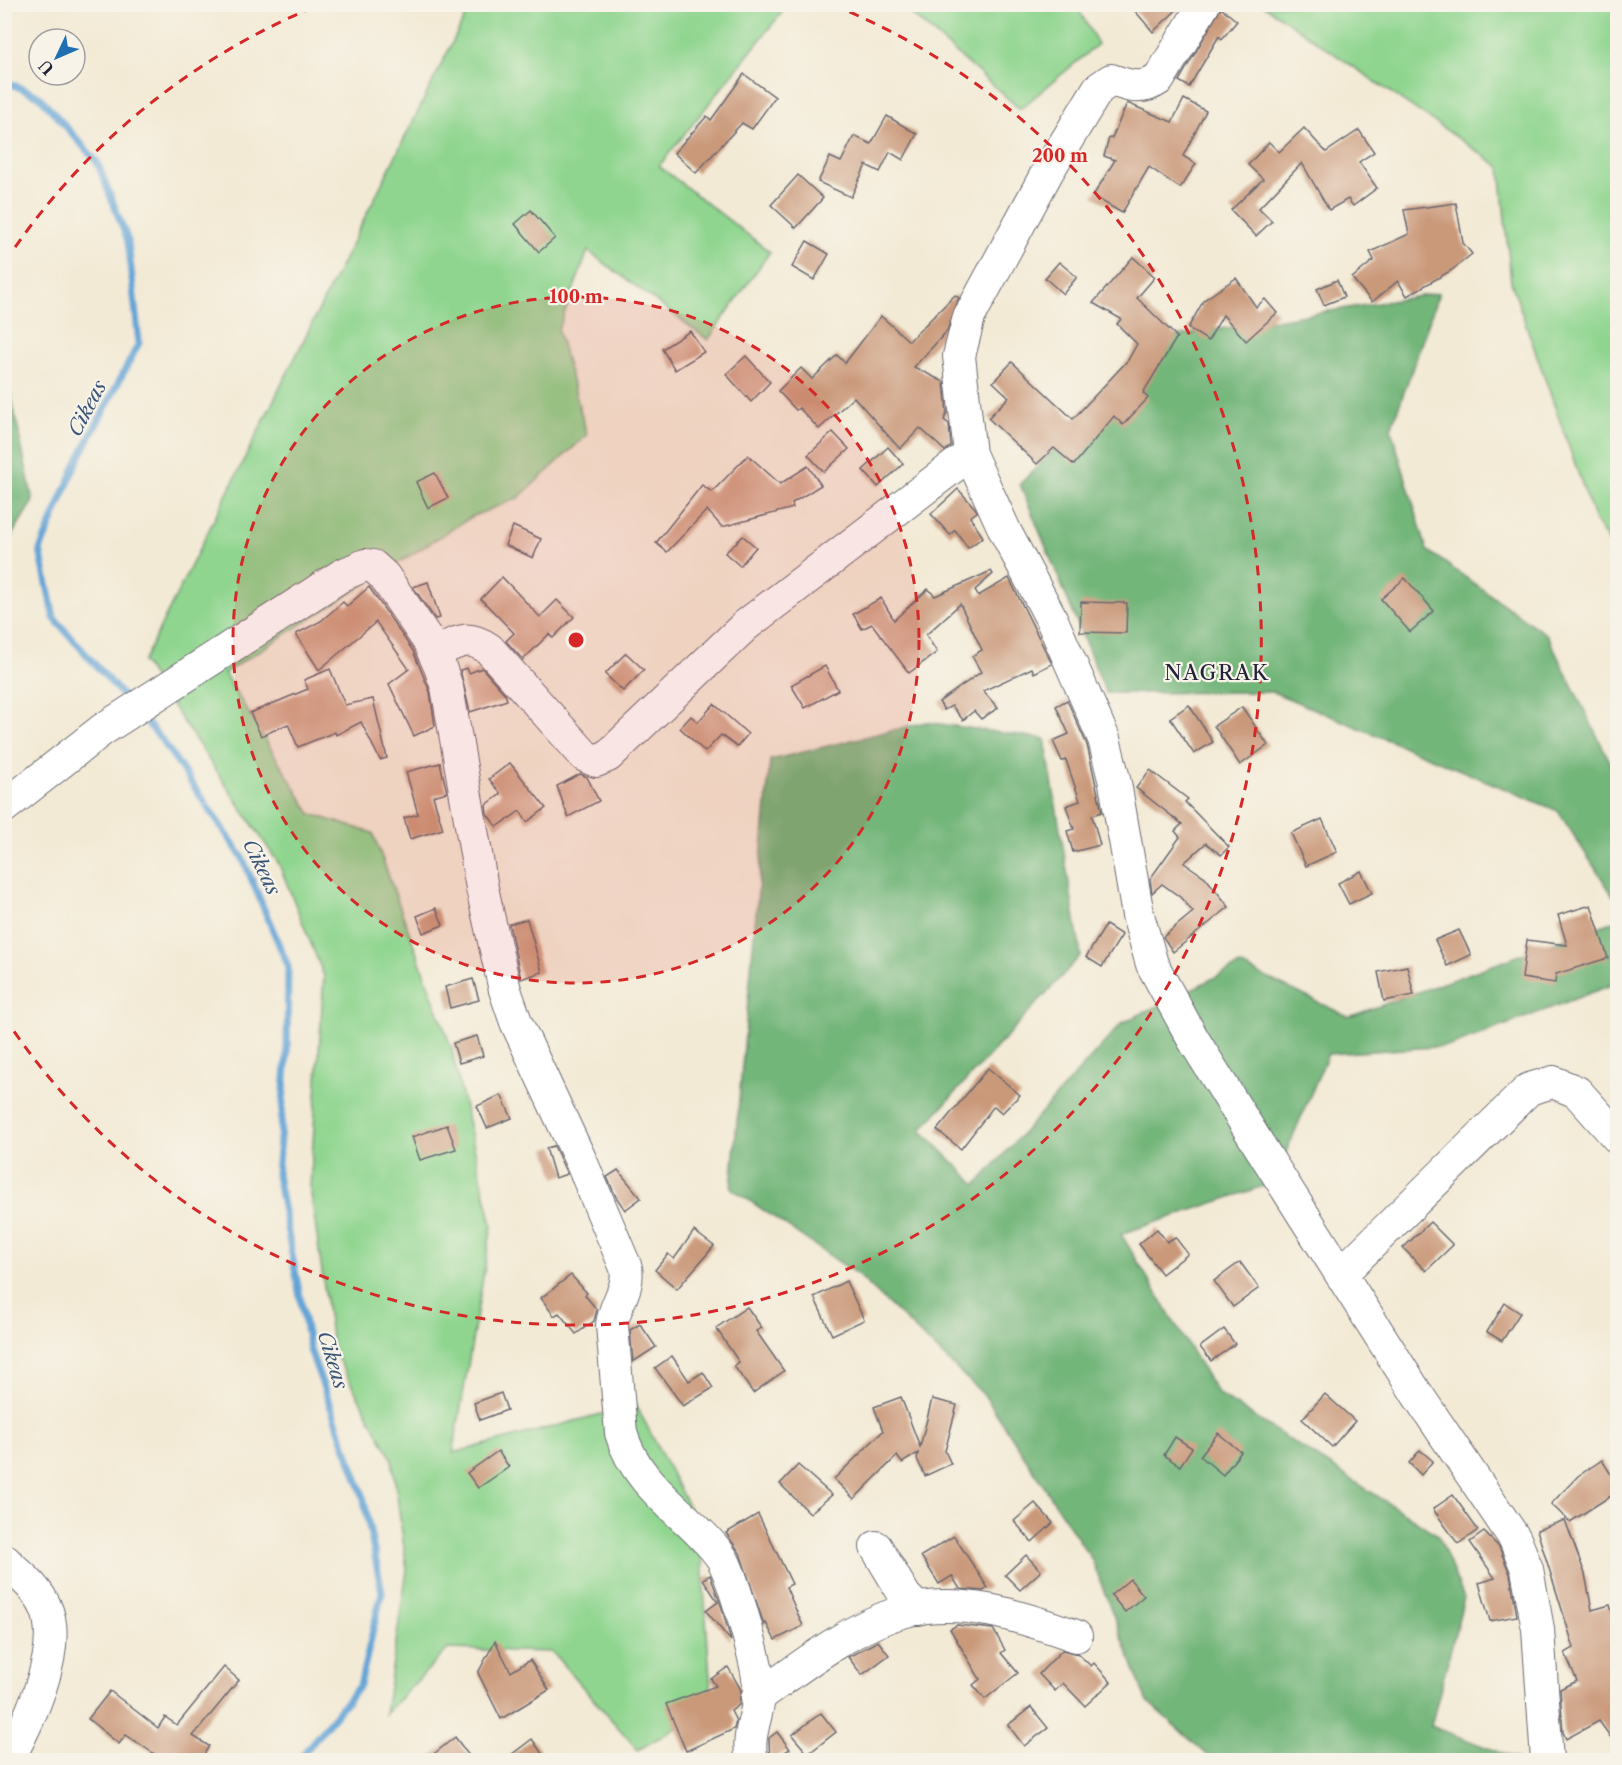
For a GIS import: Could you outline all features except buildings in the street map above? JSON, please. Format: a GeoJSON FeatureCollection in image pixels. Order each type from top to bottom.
{"type":"FeatureCollection","features":[{"type":"Feature","properties":{"kind":"street"},"geometry":{"type":"LineString","coordinates":[[1204,4],[1159,79],[1149,86],[1137,88],[1111,80],[1098,89],[1048,171],[969,317],[959,356],[970,454],[1006,533],[1060,638],[1104,739],[1115,783],[1138,915],[1152,964],[1193,1039],[1341,1274],[1417,1394],[1515,1539],[1527,1569],[1538,1629],[1547,1761]]}},
{"type":"Feature","properties":{"kind":"street"},"geometry":{"type":"LineString","coordinates":[[434,653],[461,640],[476,640],[489,648],[585,756],[596,761],[608,756],[747,625],[970,454]]}},
{"type":"Feature","properties":{"kind":"street"},"geometry":{"type":"LineString","coordinates":[[4,807],[102,730],[152,700],[342,575],[365,565],[373,566],[384,576],[403,601],[434,653],[447,687],[482,888],[505,990],[516,1022],[581,1161],[626,1268],[627,1281],[614,1312],[612,1325],[621,1433],[626,1450],[648,1482],[712,1545],[723,1561],[749,1642],[759,1685],[749,1744],[752,1761]]}},
{"type":"Feature","properties":{"kind":"street"},"geometry":{"type":"LineString","coordinates":[[1341,1274],[1530,1089],[1553,1082],[1577,1092],[1617,1138]]}},
{"type":"Feature","properties":{"kind":"street"},"geometry":{"type":"LineString","coordinates":[[876,1547],[905,1596],[918,1609]]}},
{"type":"Feature","properties":{"kind":"street"},"geometry":{"type":"LineString","coordinates":[[4,1560],[32,1587],[46,1607],[49,1643],[48,1668],[31,1714],[8,1761]]}},
{"type":"Feature","properties":{"kind":"street"},"geometry":{"type":"LineString","coordinates":[[758,1698],[796,1671],[881,1619],[918,1609],[978,1609],[1026,1618],[1076,1636]]}},
{"type":"Feature","properties":{"kind":"green space"},"geometry":{"type":"Polygon","coordinates":[[[471,5],[788,5],[659,166],[770,252],[708,340],[588,251],[558,330],[587,435],[518,498],[471,517],[224,673],[311,814],[373,833],[451,1047],[492,1225],[453,1453],[636,1405],[700,1529],[712,1707],[638,1750],[552,1652],[448,1649],[385,1714],[407,1570],[392,1459],[333,1350],[310,1187],[324,976],[279,864],[143,662],[471,5]]]}},
{"type":"Feature","properties":{"kind":"green space"},"geometry":{"type":"Polygon","coordinates":[[[901,5],[1076,5],[1098,44],[1020,109],[901,5]]]}},
{"type":"Feature","properties":{"kind":"green space"},"geometry":{"type":"Polygon","coordinates":[[[1263,5],[1617,5],[1617,554],[1595,521],[1511,282],[1500,167],[1263,5]]]}},
{"type":"Feature","properties":{"kind":"green space"},"geometry":{"type":"Polygon","coordinates":[[[1439,293],[1391,429],[1427,550],[1547,635],[1617,776],[1617,902],[1558,811],[1273,692],[1106,693],[1020,484],[1166,338],[1439,293]]]}},
{"type":"Feature","properties":{"kind":"green space"},"geometry":{"type":"Polygon","coordinates":[[[4,361],[33,501],[5,546],[4,546],[4,361]]]}},
{"type":"Feature","properties":{"kind":"green space"},"geometry":{"type":"Polygon","coordinates":[[[926,722],[1045,739],[1081,955],[921,1130],[976,1185],[1122,1023],[1240,965],[1349,1017],[1617,920],[1617,983],[1450,1046],[1328,1054],[1273,1183],[1121,1234],[1217,1393],[1438,1535],[1464,1598],[1431,1726],[1519,1760],[1213,1760],[1146,1700],[1092,1560],[985,1396],[858,1275],[731,1188],[770,760],[926,722]]]}},
{"type":"Feature","properties":{"kind":"waterway","name":"Cikeas"},"geometry":{"type":"LineString","coordinates":[[4,81],[39,96],[97,162],[128,241],[139,343],[76,464],[40,550],[54,618],[130,704]]}},
{"type":"Feature","properties":{"kind":"waterway","name":"Cikeas"},"geometry":{"type":"LineString","coordinates":[[139,714],[162,740],[242,857],[288,966],[287,1054],[277,1175],[310,1350],[363,1495],[382,1592],[360,1685],[298,1760]]}},
{"type":"Feature","properties":{"kind":"district","name":"NAGRAK"},"geometry":{"type":"Point","coordinates":[1217,672]}}]}
